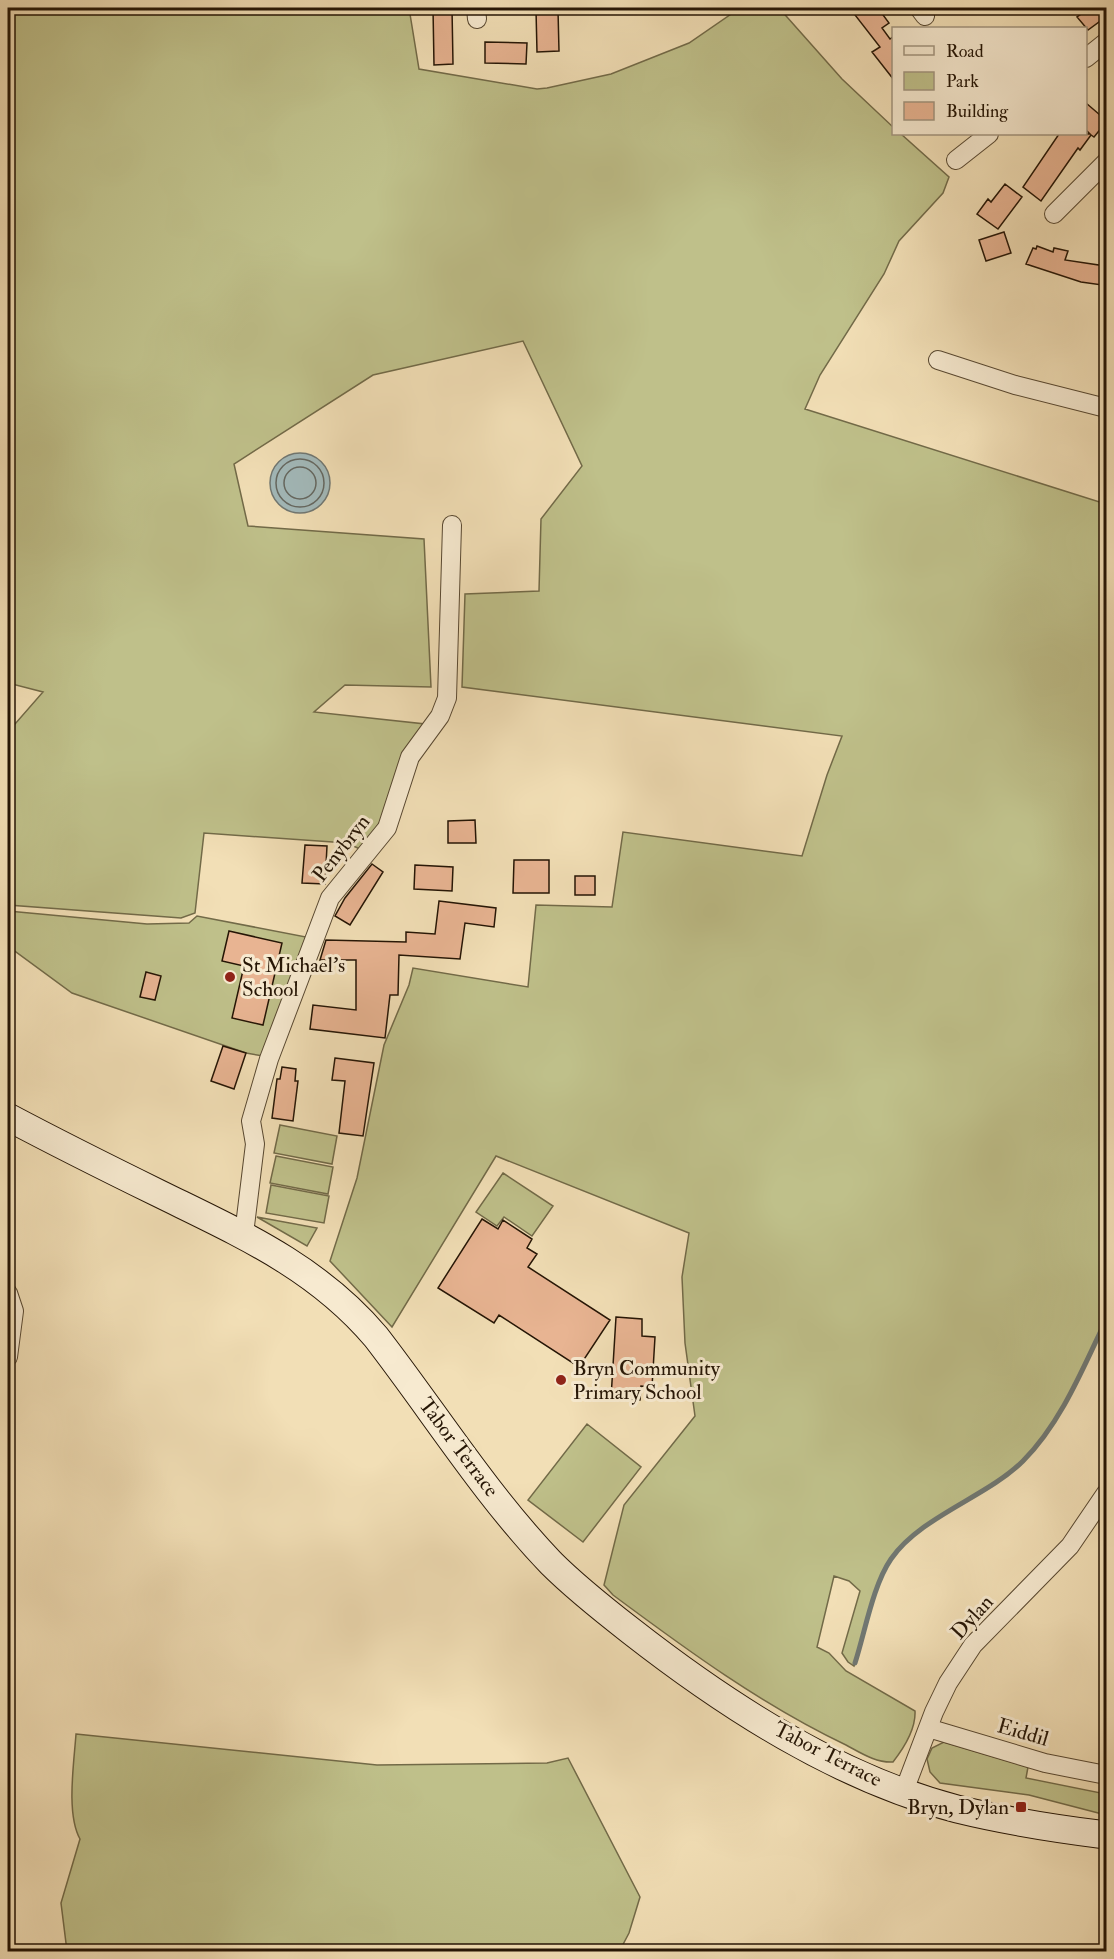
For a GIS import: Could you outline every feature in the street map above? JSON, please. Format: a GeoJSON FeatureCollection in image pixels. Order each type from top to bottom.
{"type":"FeatureCollection","features":[{"type":"Feature","properties":{"kind":"main road","name":"Tabor Terrace"},"geometry":{"type":"LineString","coordinates":[[8,1119],[244,1234],[288,1259],[359,1318],[504,1508],[551,1562],[590,1599],[677,1667],[791,1739],[862,1774],[903,1791],[956,1809],[1051,1828],[1107,1835]]}},
{"type":"Feature","properties":{"kind":"street"},"geometry":{"type":"LineString","coordinates":[[1087,57],[1107,42]]}},
{"type":"Feature","properties":{"kind":"street"},"geometry":{"type":"LineString","coordinates":[[956,160],[989,135]]}},
{"type":"Feature","properties":{"kind":"street"},"geometry":{"type":"LineString","coordinates":[[1054,214],[1107,162]]}},
{"type":"Feature","properties":{"kind":"street"},"geometry":{"type":"LineString","coordinates":[[938,360],[1015,385],[1107,408]]}},
{"type":"Feature","properties":{"kind":"street","name":"Penybryn"},"geometry":{"type":"LineString","coordinates":[[244,1234],[255,1144],[251,1121],[269,1059],[316,934],[330,898],[387,828],[410,757],[440,716],[447,698],[452,525]]}},
{"type":"Feature","properties":{"kind":"street"},"geometry":{"type":"LineString","coordinates":[[8,1293],[14,1311],[8,1358]]}},
{"type":"Feature","properties":{"kind":"street","name":"Dylan"},"geometry":{"type":"LineString","coordinates":[[903,1791],[948,1683],[973,1645],[1070,1546],[1107,1493]]}},
{"type":"Feature","properties":{"kind":"street","name":"Eiddil"},"geometry":{"type":"LineString","coordinates":[[928,1728],[1045,1763],[1107,1775]]}},
{"type":"Feature","properties":{"kind":"green space"},"geometry":{"type":"Polygon","coordinates":[[[8,8],[409,8],[419,69],[537,89],[611,74],[689,43],[740,8],[779,8],[842,79],[892,126],[892,135],[902,135],[949,177],[943,193],[899,241],[884,274],[820,375],[805,409],[1106,504],[1106,1320],[1058,1417],[1033,1451],[1004,1476],[920,1530],[892,1558],[880,1580],[854,1666],[842,1653],[860,1591],[849,1581],[834,1576],[817,1647],[829,1653],[846,1671],[915,1711],[911,1731],[893,1762],[881,1761],[863,1754],[755,1694],[669,1636],[613,1595],[604,1585],[624,1505],[695,1416],[685,1343],[682,1277],[689,1233],[496,1156],[392,1327],[330,1261],[357,1178],[384,1045],[409,985],[413,968],[528,987],[536,905],[612,907],[623,832],[802,856],[827,775],[842,736],[462,687],[465,594],[539,591],[541,519],[582,466],[523,341],[373,375],[234,464],[248,526],[424,539],[431,687],[345,685],[314,712],[425,724],[390,806],[362,850],[347,843],[204,833],[195,913],[181,918],[8,905],[8,732],[43,692],[8,683],[8,8]]]}},
{"type":"Feature","properties":{"kind":"green space"},"geometry":{"type":"Polygon","coordinates":[[[8,911],[147,924],[189,923],[197,916],[306,937],[263,1056],[246,1053],[72,993],[8,946],[8,911]]]}},
{"type":"Feature","properties":{"kind":"green space"},"geometry":{"type":"Polygon","coordinates":[[[280,1125],[337,1136],[332,1164],[274,1153],[280,1125]]]}},
{"type":"Feature","properties":{"kind":"green space"},"geometry":{"type":"Polygon","coordinates":[[[276,1156],[333,1167],[328,1194],[270,1183],[276,1156]]]}},
{"type":"Feature","properties":{"kind":"green space"},"geometry":{"type":"Polygon","coordinates":[[[503,1173],[553,1206],[532,1236],[504,1217],[497,1226],[476,1212],[503,1173]]]}},
{"type":"Feature","properties":{"kind":"green space"},"geometry":{"type":"Polygon","coordinates":[[[271,1185],[329,1196],[324,1223],[266,1213],[271,1185]]]}},
{"type":"Feature","properties":{"kind":"green space"},"geometry":{"type":"Polygon","coordinates":[[[257,1217],[317,1228],[307,1246],[257,1217]]]}},
{"type":"Feature","properties":{"kind":"green space"},"geometry":{"type":"Polygon","coordinates":[[[587,1424],[641,1467],[583,1542],[528,1500],[587,1424]]]}},
{"type":"Feature","properties":{"kind":"green space"},"geometry":{"type":"Polygon","coordinates":[[[76,1734],[377,1765],[547,1763],[568,1758],[640,1897],[629,1933],[619,1952],[67,1951],[61,1903],[80,1839],[73,1816],[72,1802],[76,1734]]]}},
{"type":"Feature","properties":{"kind":"green space"},"geometry":{"type":"Polygon","coordinates":[[[944,1742],[1028,1767],[1026,1778],[1106,1794],[1106,1815],[1029,1795],[940,1783],[930,1772],[927,1759],[932,1748],[944,1742]]]}},
{"type":"Feature","properties":{"kind":"water"},"geometry":{"type":"Polygon","coordinates":[[[300,453],[317,458],[325,466],[330,483],[325,500],[317,508],[300,513],[283,508],[275,500],[270,483],[275,466],[283,458],[300,453]]]}},
{"type":"Feature","properties":{"kind":"building"},"geometry":{"type":"Polygon","coordinates":[[[433,8],[452,8],[453,64],[434,65],[433,8]]]}},
{"type":"Feature","properties":{"kind":"building"},"geometry":{"type":"Polygon","coordinates":[[[864,8],[878,8],[889,23],[882,28],[890,39],[892,38],[892,77],[872,52],[880,47],[855,15],[864,8]]]}},
{"type":"Feature","properties":{"kind":"building"},"geometry":{"type":"Polygon","coordinates":[[[1090,8],[1101,8],[1107,16],[1088,30],[1077,17],[1090,8]]]}},
{"type":"Feature","properties":{"kind":"building"},"geometry":{"type":"Polygon","coordinates":[[[536,10],[558,10],[559,51],[537,52],[536,10]]]}},
{"type":"Feature","properties":{"kind":"building"},"geometry":{"type":"Polygon","coordinates":[[[485,42],[527,43],[526,64],[485,63],[485,42]]]}},
{"type":"Feature","properties":{"kind":"building"},"geometry":{"type":"Polygon","coordinates":[[[1087,104],[1107,121],[1094,137],[1091,135],[1080,150],[1078,148],[1041,201],[1023,187],[1058,135],[1090,134],[1087,131],[1087,104]]]}},
{"type":"Feature","properties":{"kind":"building"},"geometry":{"type":"Polygon","coordinates":[[[1005,184],[1022,197],[998,229],[977,214],[988,199],[991,202],[1005,184]]]}},
{"type":"Feature","properties":{"kind":"building"},"geometry":{"type":"Polygon","coordinates":[[[1004,232],[1011,253],[986,261],[979,240],[1004,232]]]}},
{"type":"Feature","properties":{"kind":"building"},"geometry":{"type":"Polygon","coordinates":[[[1037,246],[1053,252],[1054,248],[1068,251],[1065,260],[1105,266],[1102,285],[1081,282],[1026,264],[1033,248],[1036,249],[1037,246]]]}},
{"type":"Feature","properties":{"kind":"building"},"geometry":{"type":"Polygon","coordinates":[[[475,820],[476,843],[448,843],[448,821],[475,820]]]}},
{"type":"Feature","properties":{"kind":"building"},"geometry":{"type":"Polygon","coordinates":[[[305,845],[327,846],[325,884],[302,883],[305,845]]]}},
{"type":"Feature","properties":{"kind":"building"},"geometry":{"type":"Polygon","coordinates":[[[514,860],[549,860],[549,893],[513,893],[514,860]]]}},
{"type":"Feature","properties":{"kind":"building"},"geometry":{"type":"Polygon","coordinates":[[[372,864],[383,872],[350,925],[335,916],[345,898],[372,864]]]}},
{"type":"Feature","properties":{"kind":"building"},"geometry":{"type":"Polygon","coordinates":[[[415,865],[453,867],[452,891],[414,889],[415,865]]]}},
{"type":"Feature","properties":{"kind":"building"},"geometry":{"type":"Polygon","coordinates":[[[575,876],[595,876],[595,895],[575,895],[575,876]]]}},
{"type":"Feature","properties":{"kind":"building"},"geometry":{"type":"Polygon","coordinates":[[[439,901],[496,908],[494,927],[465,923],[460,959],[399,955],[398,995],[390,995],[385,1038],[310,1029],[313,1005],[356,1010],[356,960],[320,960],[326,940],[406,942],[406,932],[435,934],[439,901]]]}},
{"type":"Feature","properties":{"kind":"building"},"geometry":{"type":"Polygon","coordinates":[[[229,931],[282,943],[263,1025],[232,1018],[244,966],[222,961],[229,931]]]}},
{"type":"Feature","properties":{"kind":"building"},"geometry":{"type":"Polygon","coordinates":[[[146,972],[161,976],[155,1000],[140,997],[146,972]]]}},
{"type":"Feature","properties":{"kind":"building"},"geometry":{"type":"Polygon","coordinates":[[[223,1046],[246,1053],[234,1089],[211,1081],[223,1046]]]}},
{"type":"Feature","properties":{"kind":"building"},"geometry":{"type":"Polygon","coordinates":[[[335,1058],[374,1063],[363,1136],[339,1133],[345,1081],[332,1080],[335,1058]]]}},
{"type":"Feature","properties":{"kind":"building"},"geometry":{"type":"Polygon","coordinates":[[[282,1067],[296,1069],[295,1081],[298,1081],[293,1121],[272,1118],[277,1079],[280,1079],[282,1067]]]}},
{"type":"Feature","properties":{"kind":"building"},"geometry":{"type":"Polygon","coordinates":[[[482,1219],[498,1229],[503,1220],[532,1239],[527,1248],[537,1254],[528,1267],[610,1320],[579,1367],[499,1315],[494,1323],[438,1288],[482,1219]]]}},
{"type":"Feature","properties":{"kind":"building"},"geometry":{"type":"Polygon","coordinates":[[[616,1317],[642,1319],[642,1336],[655,1337],[652,1387],[641,1386],[640,1400],[611,1398],[616,1317]]]}},
{"type":"Feature","properties":{"kind":"waterway"},"geometry":{"type":"LineString","coordinates":[[855,1663],[874,1595],[891,1559],[919,1531],[1008,1474],[1037,1446],[1049,1430],[1080,1376],[1106,1320]]}},
{"type":"Feature","properties":{"kind":"place","name":"St Michael's School"},"geometry":{"type":"Point","coordinates":[230,977]}},
{"type":"Feature","properties":{"kind":"place","name":"Bryn Community Primary School"},"geometry":{"type":"Point","coordinates":[561,1380]}},
{"type":"Feature","properties":{"kind":"place","name":"Bryn, Dylan"},"geometry":{"type":"Point","coordinates":[1021,1807]}}]}
